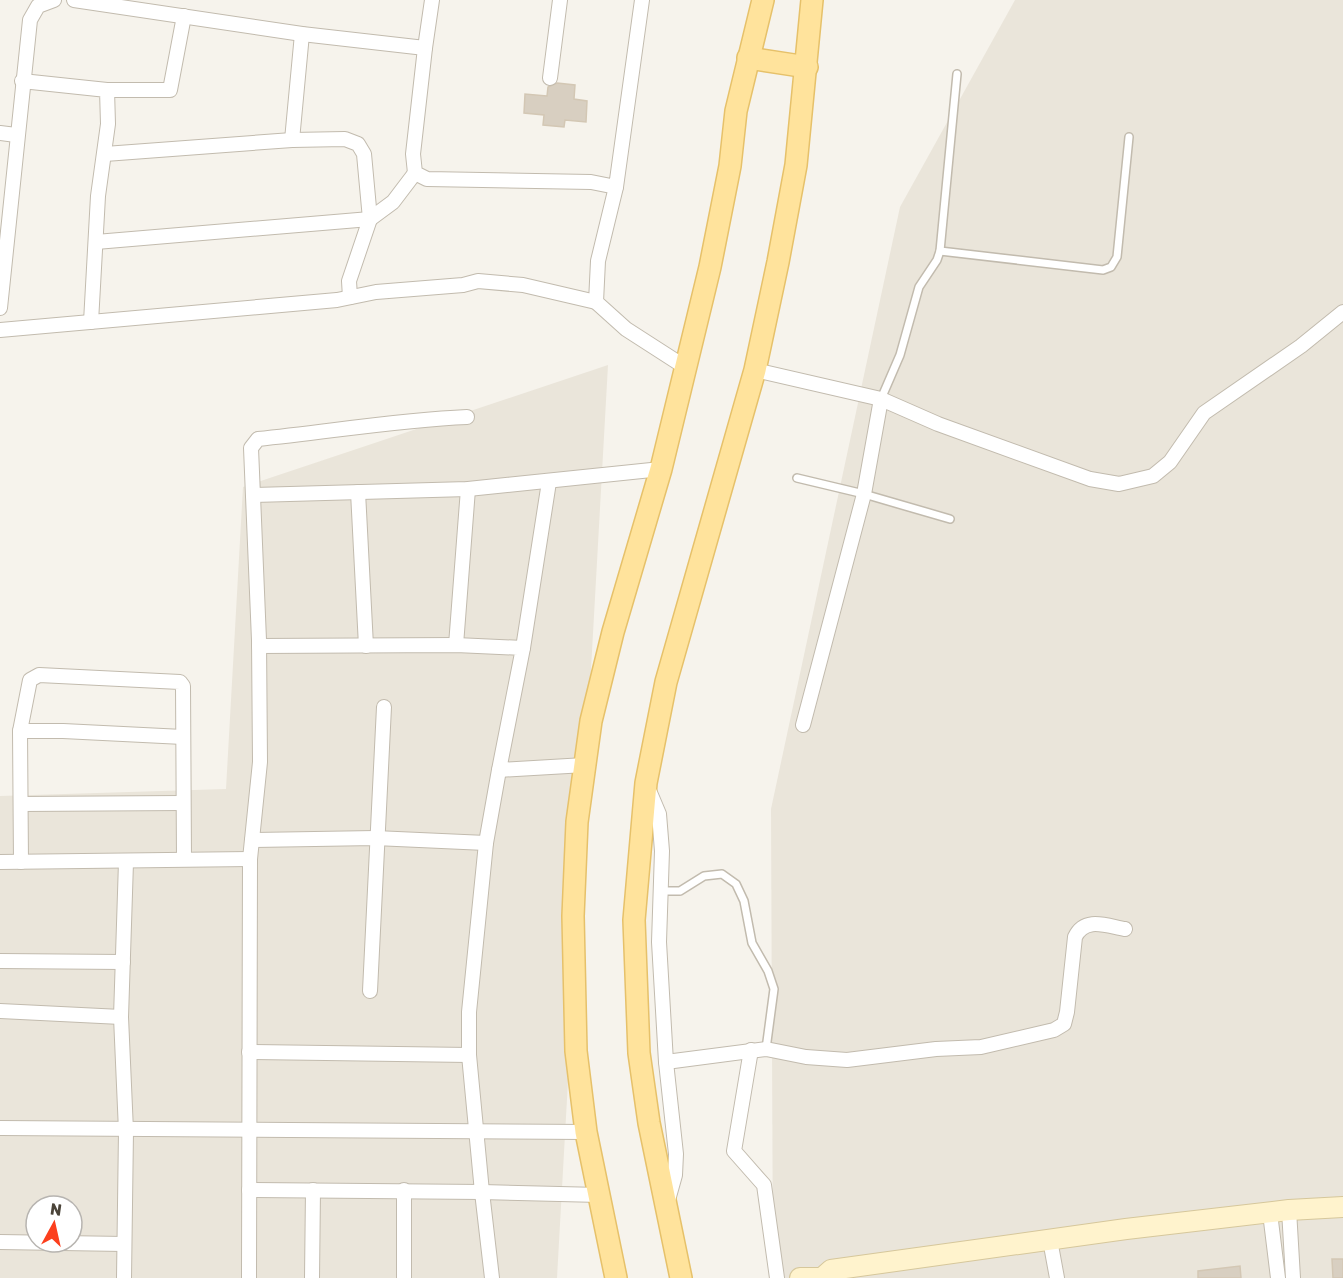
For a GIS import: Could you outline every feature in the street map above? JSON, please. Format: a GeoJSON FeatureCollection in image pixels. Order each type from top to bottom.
{"type":"FeatureCollection","features":[{"type":"Feature","properties":{"kind":"main road"},"geometry":{"type":"LineString","coordinates":[[616,1278],[586,1132],[576,1051],[573,972],[574,862],[585,765],[591,721],[613,632],[662,469],[710,267],[748,58],[763,0]]}},
{"type":"Feature","properties":{"kind":"main road"},"geometry":{"type":"LineString","coordinates":[[681,1278],[649,1123],[639,1053],[634,920],[646,783],[666,682],[755,370],[796,165],[812,0]]}},
{"type":"Feature","properties":{"kind":"main road"},"geometry":{"type":"LineString","coordinates":[[748,58],[807,67]]}},
{"type":"Feature","properties":{"kind":"street"},"geometry":{"type":"LineString","coordinates":[[0,308],[16,135],[30,20],[38,6],[54,0]]}},
{"type":"Feature","properties":{"kind":"street"},"geometry":{"type":"LineString","coordinates":[[74,0],[302,34],[425,48]]}},
{"type":"Feature","properties":{"kind":"street"},"geometry":{"type":"LineString","coordinates":[[96,242],[370,219],[393,202],[415,173],[413,154],[432,0]]}},
{"type":"Feature","properties":{"kind":"street"},"geometry":{"type":"LineString","coordinates":[[550,78],[560,0]]}},
{"type":"Feature","properties":{"kind":"street"},"geometry":{"type":"LineString","coordinates":[[596,302],[598,261],[616,188],[642,0]]}},
{"type":"Feature","properties":{"kind":"street"},"geometry":{"type":"LineString","coordinates":[[22,81],[107,90],[170,90],[184,16]]}},
{"type":"Feature","properties":{"kind":"street"},"geometry":{"type":"LineString","coordinates":[[292,140],[302,34]]}},
{"type":"Feature","properties":{"kind":"street"},"geometry":{"type":"LineString","coordinates":[[91,322],[99,186],[105,154],[107,90]]}},
{"type":"Feature","properties":{"kind":"street"},"geometry":{"type":"LineString","coordinates":[[0,133],[16,135]]}},
{"type":"Feature","properties":{"kind":"street"},"geometry":{"type":"LineString","coordinates":[[105,154],[292,140],[345,139],[358,144],[364,154],[370,219],[350,281],[350,297]]}},
{"type":"Feature","properties":{"kind":"street"},"geometry":{"type":"LineString","coordinates":[[415,173],[427,179],[591,182],[616,188]]}},
{"type":"Feature","properties":{"kind":"street"},"geometry":{"type":"LineString","coordinates":[[0,330],[337,300],[478,281],[523,285],[596,302],[626,329],[685,367]]}},
{"type":"Feature","properties":{"kind":"street"},"geometry":{"type":"LineString","coordinates":[[755,370],[881,399],[938,424],[1079,475],[1119,484],[1153,476],[1170,462],[1204,413],[1222,398],[1301,346],[1343,312]]}},
{"type":"Feature","properties":{"kind":"street"},"geometry":{"type":"LineString","coordinates":[[803,725],[864,494],[881,399]]}},
{"type":"Feature","properties":{"kind":"street"},"geometry":{"type":"LineString","coordinates":[[249,1278],[250,859],[260,762],[259,646],[251,448],[258,439],[362,428],[420,419],[467,417]]}},
{"type":"Feature","properties":{"kind":"street"},"geometry":{"type":"LineString","coordinates":[[253,495],[468,489],[662,469]]}},
{"type":"Feature","properties":{"kind":"street"},"geometry":{"type":"LineString","coordinates":[[492,1278],[469,1055],[470,985],[486,843],[523,648],[549,482]]}},
{"type":"Feature","properties":{"kind":"street"},"geometry":{"type":"LineString","coordinates":[[456,645],[468,489]]}},
{"type":"Feature","properties":{"kind":"street"},"geometry":{"type":"LineString","coordinates":[[358,492],[366,646]]}},
{"type":"Feature","properties":{"kind":"street"},"geometry":{"type":"LineString","coordinates":[[259,646],[456,645],[523,648]]}},
{"type":"Feature","properties":{"kind":"street"},"geometry":{"type":"LineString","coordinates":[[21,862],[20,731],[30,680],[39,675],[180,682],[183,686],[184,858]]}},
{"type":"Feature","properties":{"kind":"street"},"geometry":{"type":"LineString","coordinates":[[370,991],[375,838],[384,707]]}},
{"type":"Feature","properties":{"kind":"street"},"geometry":{"type":"LineString","coordinates":[[20,731],[63,730],[183,737]]}},
{"type":"Feature","properties":{"kind":"street"},"geometry":{"type":"LineString","coordinates":[[499,770],[585,765]]}},
{"type":"Feature","properties":{"kind":"street"},"geometry":{"type":"LineString","coordinates":[[646,783],[659,814],[659,942],[666,1062],[676,1154],[675,1175],[666,1205]]}},
{"type":"Feature","properties":{"kind":"street"},"geometry":{"type":"LineString","coordinates":[[21,804],[183,803]]}},
{"type":"Feature","properties":{"kind":"street"},"geometry":{"type":"LineString","coordinates":[[252,840],[375,838],[486,843]]}},
{"type":"Feature","properties":{"kind":"street"},"geometry":{"type":"LineString","coordinates":[[0,862],[250,859]]}},
{"type":"Feature","properties":{"kind":"street"},"geometry":{"type":"LineString","coordinates":[[124,1278],[126,1131],[121,1017],[126,862]]}},
{"type":"Feature","properties":{"kind":"street"},"geometry":{"type":"LineString","coordinates":[[666,1062],[758,1050],[806,1057],[847,1059],[936,1049],[981,1047],[1054,1030],[1064,1024],[1068,1012],[1075,937],[1078,929],[1089,923],[1125,929]]}},
{"type":"Feature","properties":{"kind":"street"},"geometry":{"type":"LineString","coordinates":[[0,961],[123,962]]}},
{"type":"Feature","properties":{"kind":"street"},"geometry":{"type":"LineString","coordinates":[[0,1011],[121,1017]]}},
{"type":"Feature","properties":{"kind":"street"},"geometry":{"type":"LineString","coordinates":[[758,1050],[734,1151],[764,1185],[777,1278]]}},
{"type":"Feature","properties":{"kind":"street"},"geometry":{"type":"LineString","coordinates":[[249,1052],[469,1055]]}},
{"type":"Feature","properties":{"kind":"street"},"geometry":{"type":"LineString","coordinates":[[0,1128],[126,1131],[586,1132]]}},
{"type":"Feature","properties":{"kind":"street"},"geometry":{"type":"LineString","coordinates":[[249,1190],[600,1195]]}},
{"type":"Feature","properties":{"kind":"street"},"geometry":{"type":"LineString","coordinates":[[312,1278],[313,1190]]}},
{"type":"Feature","properties":{"kind":"street"},"geometry":{"type":"LineString","coordinates":[[404,1191],[404,1278]]}},
{"type":"Feature","properties":{"kind":"street"},"geometry":{"type":"LineString","coordinates":[[800,1278],[1343,1209]]}},
{"type":"Feature","properties":{"kind":"street"},"geometry":{"type":"LineString","coordinates":[[1278,1278],[1280,1217]]}},
{"type":"Feature","properties":{"kind":"street"},"geometry":{"type":"LineString","coordinates":[[1280,1217],[1293,1278]]}},
{"type":"Feature","properties":{"kind":"street"},"geometry":{"type":"LineString","coordinates":[[0,1242],[124,1244]]}},
{"type":"Feature","properties":{"kind":"street"},"geometry":{"type":"LineString","coordinates":[[874,1278],[1051,1246]]}},
{"type":"Feature","properties":{"kind":"street"},"geometry":{"type":"LineString","coordinates":[[1051,1246],[1057,1278]]}},
{"type":"Feature","properties":{"kind":"lane"},"geometry":{"type":"LineString","coordinates":[[881,399],[900,354],[919,287],[937,260],[940,251],[957,74]]}},
{"type":"Feature","properties":{"kind":"lane"},"geometry":{"type":"LineString","coordinates":[[940,251],[1102,270],[1111,267],[1117,257],[1129,137]]}},
{"type":"Feature","properties":{"kind":"lane"},"geometry":{"type":"LineString","coordinates":[[797,478],[864,494],[950,519]]}},
{"type":"Feature","properties":{"kind":"lane"},"geometry":{"type":"LineString","coordinates":[[660,891],[680,891],[704,876],[722,874],[736,884],[744,901],[752,943],[774,989],[758,1050]]}},
{"type":"Feature","properties":{"kind":"shaded area"},"geometry":{"type":"Polygon","coordinates":[[[1015,0],[1343,0],[1343,1278],[773,1278],[771,809],[900,207],[1015,0]]]}},
{"type":"Feature","properties":{"kind":"shaded area"},"geometry":{"type":"Polygon","coordinates":[[[608,365],[557,1278],[0,1278],[0,796],[226,789],[243,487],[608,365]]]}},
{"type":"Feature","properties":{"kind":"building"},"geometry":{"type":"Polygon","coordinates":[[[557,83],[575,85],[574,99],[587,101],[586,122],[565,120],[564,127],[543,125],[544,115],[524,113],[525,94],[547,96],[548,87],[557,83]]]}},
{"type":"Feature","properties":{"kind":"building"},"geometry":{"type":"Polygon","coordinates":[[[1332,1259],[1343,1259],[1343,1278],[1333,1278],[1332,1259]]]}},
{"type":"Feature","properties":{"kind":"building"},"geometry":{"type":"Polygon","coordinates":[[[1240,1266],[1241,1278],[1198,1278],[1198,1271],[1240,1266]]]}}]}
